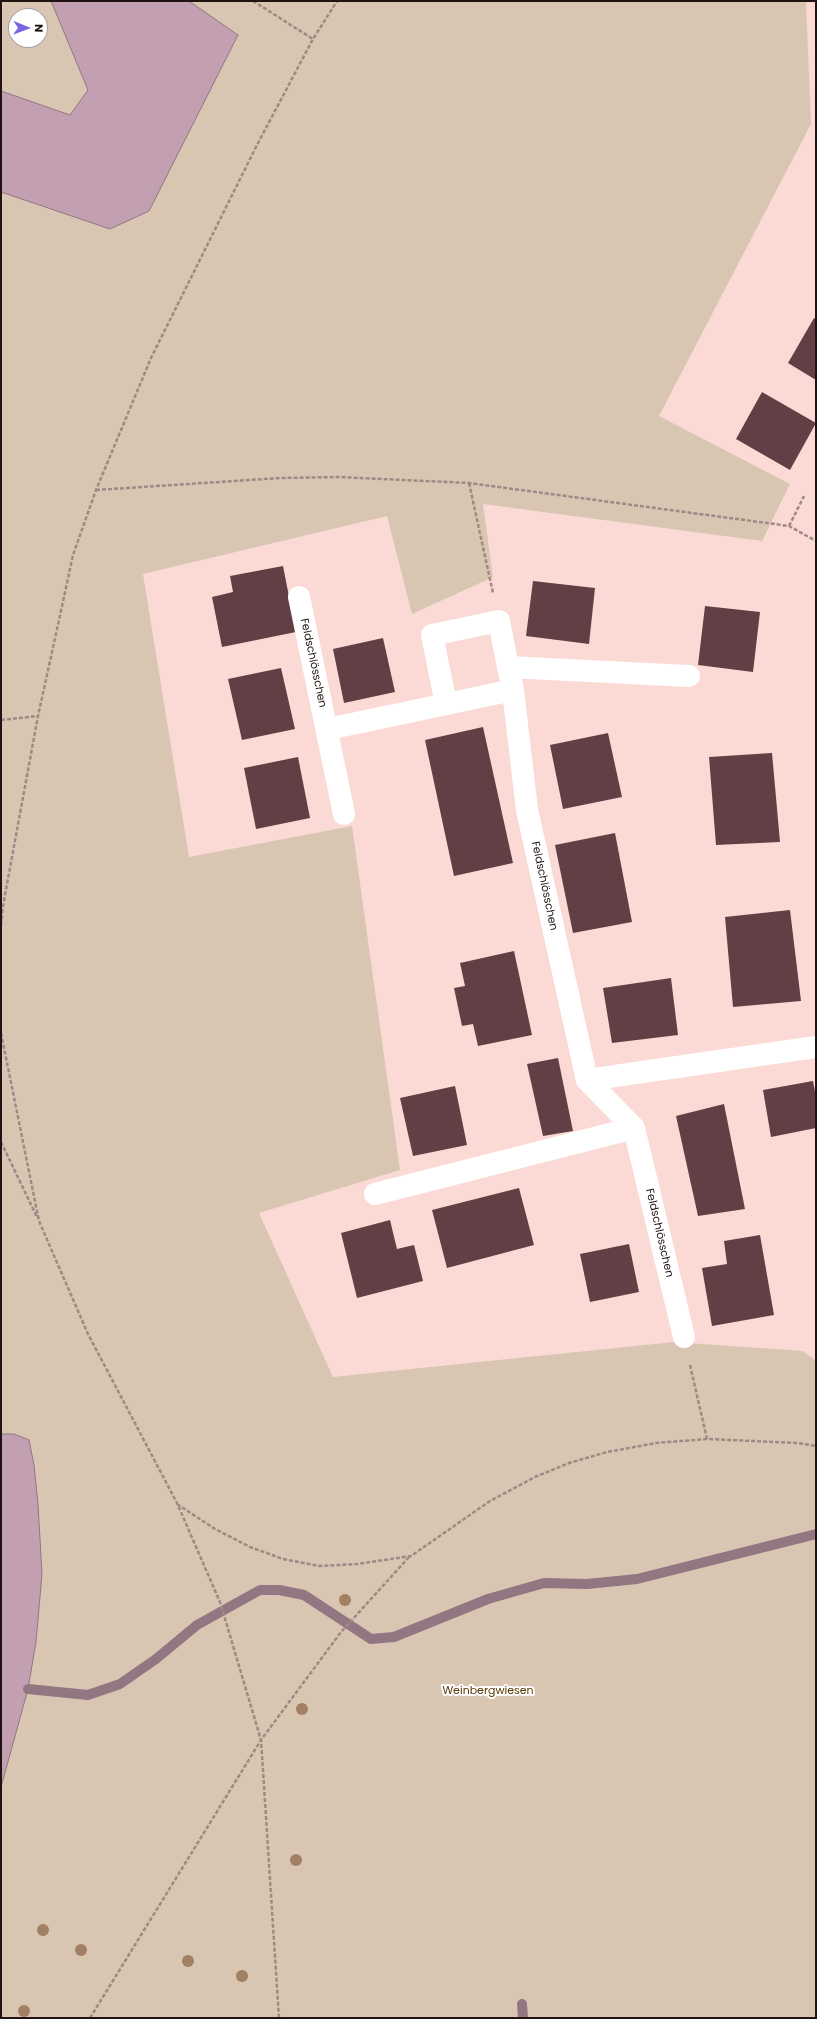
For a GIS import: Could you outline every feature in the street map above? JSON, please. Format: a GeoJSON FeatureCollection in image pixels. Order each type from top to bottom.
{"type":"FeatureCollection","features":[{"type":"Feature","properties":{"kind":"street","name":"Feldschlösschen"},"geometry":{"type":"LineString","coordinates":[[299,597],[328,729],[344,814]]}},
{"type":"Feature","properties":{"kind":"street","name":"Feldschlösschen"},"geometry":{"type":"LineString","coordinates":[[499,621],[513,690],[527,810],[587,1080]]}},
{"type":"Feature","properties":{"kind":"street"},"geometry":{"type":"LineString","coordinates":[[446,704],[432,635],[499,621]]}},
{"type":"Feature","properties":{"kind":"street"},"geometry":{"type":"LineString","coordinates":[[508,667],[689,676]]}},
{"type":"Feature","properties":{"kind":"street"},"geometry":{"type":"LineString","coordinates":[[328,729],[513,690]]}},
{"type":"Feature","properties":{"kind":"street"},"geometry":{"type":"LineString","coordinates":[[587,1080],[816,1047]]}},
{"type":"Feature","properties":{"kind":"street"},"geometry":{"type":"LineString","coordinates":[[587,1080],[634,1128]]}},
{"type":"Feature","properties":{"kind":"street","name":"Feldschlösschen"},"geometry":{"type":"LineString","coordinates":[[634,1128],[684,1337]]}},
{"type":"Feature","properties":{"kind":"street"},"geometry":{"type":"LineString","coordinates":[[375,1194],[634,1128]]}},
{"type":"Feature","properties":{"kind":"path"},"geometry":{"type":"LineString","coordinates":[[253,1],[313,39]]}},
{"type":"Feature","properties":{"kind":"path"},"geometry":{"type":"LineString","coordinates":[[1,925],[3,906],[38,716],[73,555],[96,490],[151,358],[257,145],[313,39],[337,1]]}},
{"type":"Feature","properties":{"kind":"path"},"geometry":{"type":"LineString","coordinates":[[96,490],[280,478],[338,477],[469,483],[789,526],[816,541]]}},
{"type":"Feature","properties":{"kind":"path"},"geometry":{"type":"LineString","coordinates":[[469,483],[499,621]]}},
{"type":"Feature","properties":{"kind":"path"},"geometry":{"type":"LineString","coordinates":[[789,526],[804,496]]}},
{"type":"Feature","properties":{"kind":"path"},"geometry":{"type":"LineString","coordinates":[[1,720],[38,716]]}},
{"type":"Feature","properties":{"kind":"path"},"geometry":{"type":"LineString","coordinates":[[1,1032],[39,1221]]}},
{"type":"Feature","properties":{"kind":"path"},"geometry":{"type":"LineString","coordinates":[[1,1142],[39,1221],[88,1334],[177,1503],[228,1623],[261,1740],[279,2018]]}},
{"type":"Feature","properties":{"kind":"path"},"geometry":{"type":"LineString","coordinates":[[684,1337],[707,1439]]}},
{"type":"Feature","properties":{"kind":"path"},"geometry":{"type":"LineString","coordinates":[[90,2018],[261,1740],[340,1632],[411,1556],[490,1501],[535,1477],[569,1463],[607,1452],[656,1443],[707,1439],[798,1443],[816,1446]]}},
{"type":"Feature","properties":{"kind":"path"},"geometry":{"type":"LineString","coordinates":[[177,1503],[215,1529],[250,1547],[283,1559],[319,1566],[357,1564],[411,1556]]}},
{"type":"Feature","properties":{"kind":"green space","name":"Weinbergwiesen"},"geometry":{"type":"Polygon","coordinates":[[[1,1],[806,1],[811,124],[659,416],[790,484],[762,541],[483,504],[493,577],[412,614],[387,516],[143,574],[189,857],[352,826],[400,1170],[259,1213],[333,1377],[674,1342],[803,1351],[816,1361],[816,2018],[1,2018],[1,1]]]}},
{"type":"Feature","properties":{"kind":"shaded area"},"geometry":{"type":"Polygon","coordinates":[[[51,1],[189,1],[238,35],[149,211],[110,229],[1,192],[1,91],[70,115],[88,90],[51,1]]]}},
{"type":"Feature","properties":{"kind":"shaded area"},"geometry":{"type":"Polygon","coordinates":[[[1,1434],[14,1434],[29,1440],[34,1465],[38,1504],[42,1574],[36,1642],[28,1689],[1,1787],[1,1434]]]}},
{"type":"Feature","properties":{"kind":"building"},"geometry":{"type":"Polygon","coordinates":[[[814,318],[816,319],[816,380],[788,363],[814,318]]]}},
{"type":"Feature","properties":{"kind":"building"},"geometry":{"type":"Polygon","coordinates":[[[762,392],[816,423],[790,470],[736,439],[762,392]]]}},
{"type":"Feature","properties":{"kind":"building"},"geometry":{"type":"Polygon","coordinates":[[[283,566],[296,632],[222,647],[212,597],[233,592],[230,576],[283,566]]]}},
{"type":"Feature","properties":{"kind":"building"},"geometry":{"type":"Polygon","coordinates":[[[533,581],[595,588],[589,644],[526,636],[533,581]]]}},
{"type":"Feature","properties":{"kind":"building"},"geometry":{"type":"Polygon","coordinates":[[[705,606],[760,612],[753,672],[698,665],[705,606]]]}},
{"type":"Feature","properties":{"kind":"building"},"geometry":{"type":"Polygon","coordinates":[[[383,638],[395,692],[344,703],[333,649],[383,638]]]}},
{"type":"Feature","properties":{"kind":"building"},"geometry":{"type":"Polygon","coordinates":[[[281,668],[295,729],[242,740],[228,679],[281,668]]]}},
{"type":"Feature","properties":{"kind":"building"},"geometry":{"type":"Polygon","coordinates":[[[483,727],[513,863],[454,876],[425,740],[483,727]]]}},
{"type":"Feature","properties":{"kind":"building"},"geometry":{"type":"Polygon","coordinates":[[[608,733],[622,797],[563,809],[550,745],[608,733]]]}},
{"type":"Feature","properties":{"kind":"building"},"geometry":{"type":"Polygon","coordinates":[[[772,753],[780,842],[716,845],[709,757],[772,753]]]}},
{"type":"Feature","properties":{"kind":"building"},"geometry":{"type":"Polygon","coordinates":[[[298,757],[310,818],[256,829],[244,768],[298,757]]]}},
{"type":"Feature","properties":{"kind":"building"},"geometry":{"type":"Polygon","coordinates":[[[615,833],[632,922],[573,933],[555,845],[615,833]]]}},
{"type":"Feature","properties":{"kind":"building"},"geometry":{"type":"Polygon","coordinates":[[[790,910],[801,1001],[733,1007],[725,917],[790,910]]]}},
{"type":"Feature","properties":{"kind":"building"},"geometry":{"type":"Polygon","coordinates":[[[514,951],[532,1035],[478,1046],[473,1024],[462,1026],[454,988],[465,986],[460,963],[514,951]]]}},
{"type":"Feature","properties":{"kind":"building"},"geometry":{"type":"Polygon","coordinates":[[[671,978],[678,1035],[612,1043],[603,988],[671,978]]]}},
{"type":"Feature","properties":{"kind":"building"},"geometry":{"type":"Polygon","coordinates":[[[558,1058],[573,1131],[543,1136],[527,1064],[558,1058]]]}},
{"type":"Feature","properties":{"kind":"building"},"geometry":{"type":"Polygon","coordinates":[[[813,1081],[816,1097],[816,1128],[771,1137],[763,1090],[813,1081]]]}},
{"type":"Feature","properties":{"kind":"building"},"geometry":{"type":"Polygon","coordinates":[[[455,1086],[467,1145],[413,1156],[400,1098],[455,1086]]]}},
{"type":"Feature","properties":{"kind":"building"},"geometry":{"type":"Polygon","coordinates":[[[724,1104],[745,1209],[698,1216],[676,1116],[724,1104]]]}},
{"type":"Feature","properties":{"kind":"building"},"geometry":{"type":"Polygon","coordinates":[[[519,1188],[534,1245],[447,1268],[432,1210],[519,1188]]]}},
{"type":"Feature","properties":{"kind":"building"},"geometry":{"type":"Polygon","coordinates":[[[390,1220],[397,1249],[414,1245],[423,1281],[357,1298],[341,1233],[390,1220]]]}},
{"type":"Feature","properties":{"kind":"building"},"geometry":{"type":"Polygon","coordinates":[[[760,1235],[774,1315],[712,1326],[702,1268],[727,1264],[724,1241],[760,1235]]]}},
{"type":"Feature","properties":{"kind":"building"},"geometry":{"type":"Polygon","coordinates":[[[629,1244],[639,1292],[590,1302],[580,1254],[629,1244]]]}},
{"type":"Feature","properties":{"kind":"waterway"},"geometry":{"type":"LineString","coordinates":[[28,1689],[88,1695],[120,1684],[156,1659],[197,1625],[260,1590],[279,1590],[304,1595],[371,1639],[394,1637],[488,1599],[544,1583],[587,1584],[637,1579],[816,1534]]}},
{"type":"Feature","properties":{"kind":"waterway"},"geometry":{"type":"LineString","coordinates":[[522,2004],[523,2018]]}}]}
